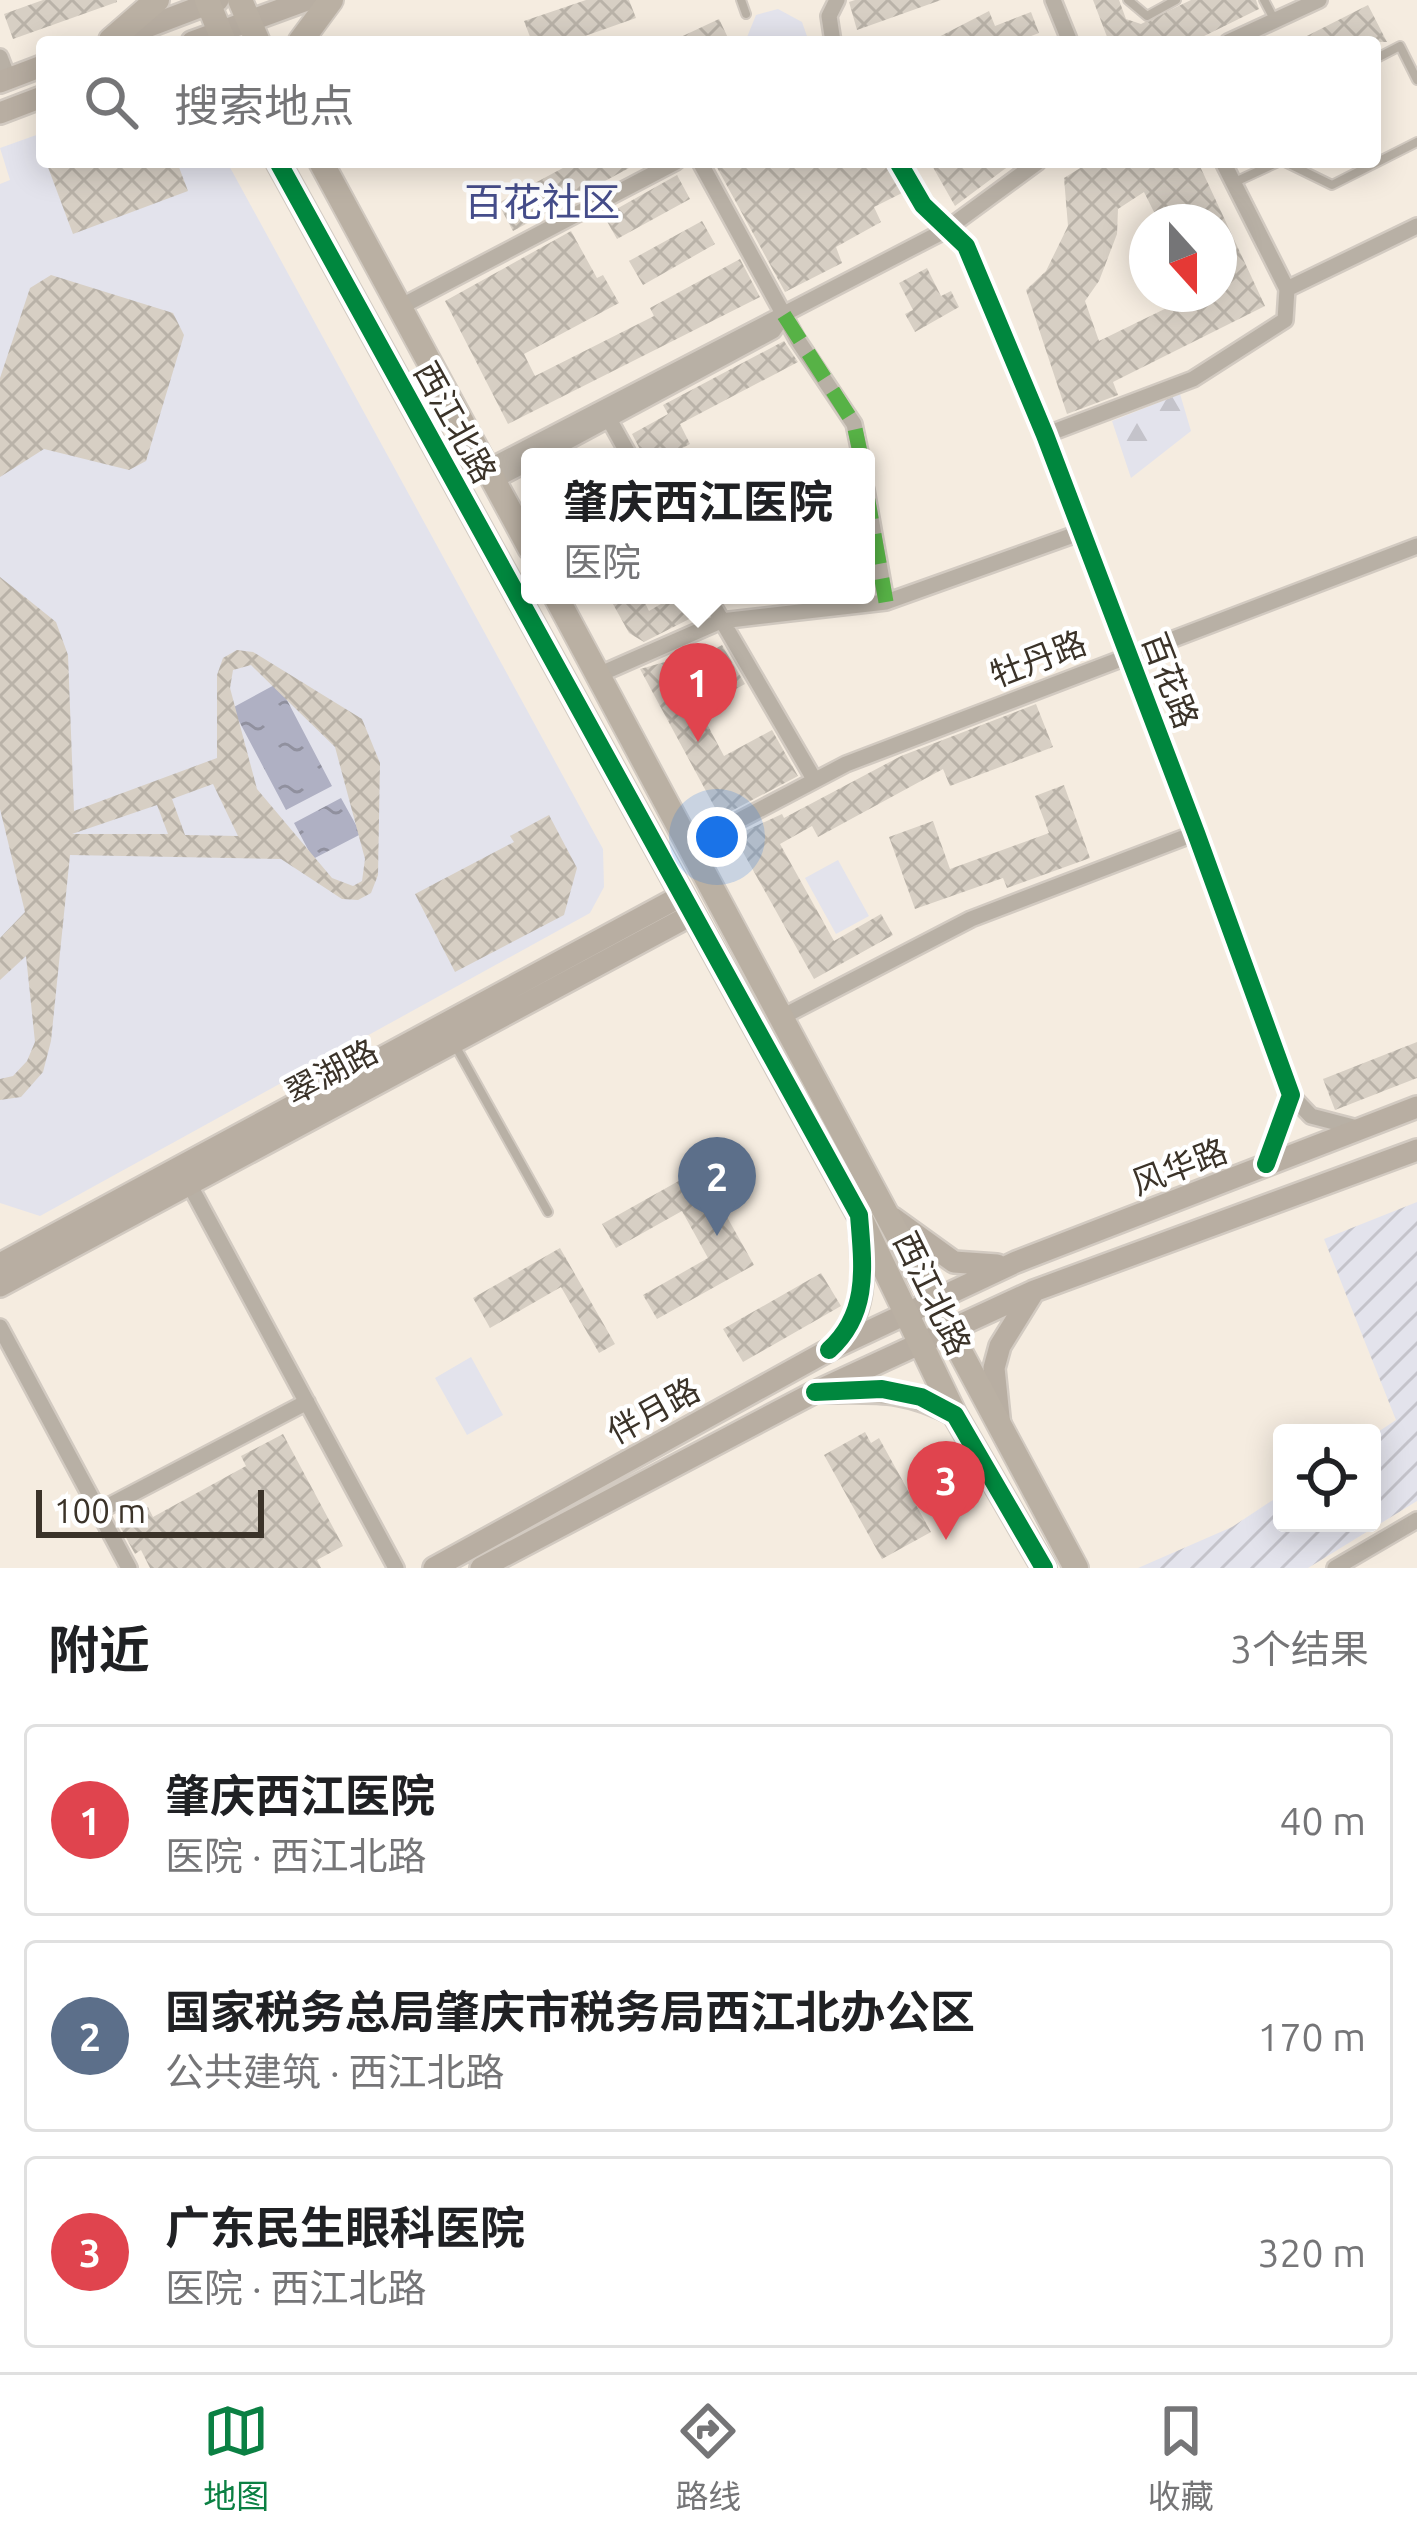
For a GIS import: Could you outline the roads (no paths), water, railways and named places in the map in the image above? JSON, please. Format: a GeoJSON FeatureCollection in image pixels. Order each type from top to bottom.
{"type":"FeatureCollection","features":[{"type":"Feature","properties":{"kind":"main road"},"geometry":{"type":"LineString","coordinates":[[114,36],[157,0]]}},
{"type":"Feature","properties":{"kind":"main road"},"geometry":{"type":"LineString","coordinates":[[248,21],[307,0]]}},
{"type":"Feature","properties":{"kind":"main road"},"geometry":{"type":"LineString","coordinates":[[305,36],[332,0]]}},
{"type":"Feature","properties":{"kind":"main road"},"geometry":{"type":"LineString","coordinates":[[121,36],[211,1],[222,36]]}},
{"type":"Feature","properties":{"kind":"main road"},"geometry":{"type":"LineString","coordinates":[[3,72],[36,67]]}},
{"type":"Feature","properties":{"kind":"main road"},"geometry":{"type":"LineString","coordinates":[[0,113],[36,100]]}},
{"type":"Feature","properties":{"kind":"main road","name":"西江北路"},"geometry":{"type":"LineString","coordinates":[[323,168],[521,531]]}},
{"type":"Feature","properties":{"kind":"main road","name":"西江北路"},"geometry":{"type":"LineString","coordinates":[[284,172],[521,602]]}},
{"type":"Feature","properties":{"kind":"main road","name":"西江北路"},"geometry":{"type":"LineString","coordinates":[[522,604],[844,1187],[955,1415],[1044,1568]]}},
{"type":"Feature","properties":{"kind":"main road","name":"西江北路"},"geometry":{"type":"LineString","coordinates":[[560,604],[893,1218],[1000,1434],[1076,1568]]}},
{"type":"Feature","properties":{"kind":"main road","name":"翠湖路"},"geometry":{"type":"LineString","coordinates":[[0,1264],[185,1175],[688,905]]}},
{"type":"Feature","properties":{"kind":"main road","name":"风华路"},"geometry":{"type":"LineString","coordinates":[[907,1314],[1016,1262],[1417,1107]]}},
{"type":"Feature","properties":{"kind":"main road","name":"风华路"},"geometry":{"type":"LineString","coordinates":[[921,1343],[1034,1291],[1417,1150]]}},
{"type":"Feature","properties":{"kind":"main road"},"geometry":{"type":"LineString","coordinates":[[844,1187],[868,1172]]}},
{"type":"Feature","properties":{"kind":"main road","name":"翠湖路"},"geometry":{"type":"LineString","coordinates":[[0,1286],[185,1175]]}},
{"type":"Feature","properties":{"kind":"main road"},"geometry":{"type":"LineString","coordinates":[[829,1350],[847,1334],[861,1294],[859,1215]]}},
{"type":"Feature","properties":{"kind":"main road"},"geometry":{"type":"LineString","coordinates":[[893,1218],[932,1251],[954,1262],[978,1267],[1016,1262]]}},
{"type":"Feature","properties":{"kind":"main road"},"geometry":{"type":"LineString","coordinates":[[1096,1230],[1109,1263]]}},
{"type":"Feature","properties":{"kind":"main road"},"geometry":{"type":"LineString","coordinates":[[1000,1434],[994,1368],[1000,1346],[1034,1291]]}},
{"type":"Feature","properties":{"kind":"main road","name":"伴月路"},"geometry":{"type":"LineString","coordinates":[[434,1568],[829,1350],[907,1314]]}},
{"type":"Feature","properties":{"kind":"main road","name":"伴月路"},"geometry":{"type":"LineString","coordinates":[[481,1568],[814,1392],[921,1343]]}},
{"type":"Feature","properties":{"kind":"main road"},"geometry":{"type":"LineString","coordinates":[[814,1392],[882,1389],[921,1397],[955,1415]]}},
{"type":"Feature","properties":{"kind":"main road"},"geometry":{"type":"LineString","coordinates":[[993,1478],[1018,1463]]}},
{"type":"Feature","properties":{"kind":"street"},"geometry":{"type":"LineString","coordinates":[[832,36],[829,16],[837,0]]}},
{"type":"Feature","properties":{"kind":"street"},"geometry":{"type":"LineString","coordinates":[[1053,0],[1068,36]]}},
{"type":"Feature","properties":{"kind":"street"},"geometry":{"type":"LineString","coordinates":[[1241,36],[1319,0]]}},
{"type":"Feature","properties":{"kind":"street"},"geometry":{"type":"LineString","coordinates":[[400,307],[665,168]]}},
{"type":"Feature","properties":{"kind":"street"},"geometry":{"type":"LineString","coordinates":[[703,168],[784,314],[854,424],[859,448]]}},
{"type":"Feature","properties":{"kind":"street","name":"百花路"},"geometry":{"type":"LineString","coordinates":[[902,168],[944,231],[966,246],[1046,435],[1291,1095]]}},
{"type":"Feature","properties":{"kind":"street"},"geometry":{"type":"LineString","coordinates":[[539,448],[944,231],[1030,168]]}},
{"type":"Feature","properties":{"kind":"street"},"geometry":{"type":"LineString","coordinates":[[1046,435],[1193,379],[1271,332],[1289,311],[1287,289],[1226,168]]}},
{"type":"Feature","properties":{"kind":"street"},"geometry":{"type":"LineString","coordinates":[[1287,289],[1417,226]]}},
{"type":"Feature","properties":{"kind":"street"},"geometry":{"type":"LineString","coordinates":[[552,448],[605,413]]}},
{"type":"Feature","properties":{"kind":"street"},"geometry":{"type":"LineString","coordinates":[[605,413],[624,448]]}},
{"type":"Feature","properties":{"kind":"street"},"geometry":{"type":"LineString","coordinates":[[490,474],[521,458]]}},
{"type":"Feature","properties":{"kind":"street"},"geometry":{"type":"LineString","coordinates":[[490,474],[521,465]]}},
{"type":"Feature","properties":{"kind":"street"},"geometry":{"type":"LineString","coordinates":[[875,603],[1082,532]]}},
{"type":"Feature","properties":{"kind":"street"},"geometry":{"type":"LineString","coordinates":[[875,540],[886,602]]}},
{"type":"Feature","properties":{"kind":"street","name":"牡丹路"},"geometry":{"type":"LineString","coordinates":[[690,846],[814,779],[1417,546]]}},
{"type":"Feature","properties":{"kind":"street"},"geometry":{"type":"LineString","coordinates":[[712,604],[814,779]]}},
{"type":"Feature","properties":{"kind":"street"},"geometry":{"type":"LineString","coordinates":[[598,675],[721,621],[869,604]]}},
{"type":"Feature","properties":{"kind":"street"},"geometry":{"type":"LineString","coordinates":[[782,1018],[932,937],[1196,832]]}},
{"type":"Feature","properties":{"kind":"street"},"geometry":{"type":"LineString","coordinates":[[1266,1164],[1291,1095],[1311,1116],[1361,1129]]}},
{"type":"Feature","properties":{"kind":"street"},"geometry":{"type":"LineString","coordinates":[[185,1175],[396,1568]]}},
{"type":"Feature","properties":{"kind":"street"},"geometry":{"type":"LineString","coordinates":[[0,1327],[129,1568]]}},
{"type":"Feature","properties":{"kind":"street"},"geometry":{"type":"LineString","coordinates":[[100,1510],[307,1402]]}},
{"type":"Feature","properties":{"kind":"street"},"geometry":{"type":"LineString","coordinates":[[1335,1568],[1417,1520]]}},
{"type":"Feature","properties":{"kind":"lane"},"geometry":{"type":"LineString","coordinates":[[741,0],[746,14]]}},
{"type":"Feature","properties":{"kind":"lane"},"geometry":{"type":"LineString","coordinates":[[1128,0],[1147,16],[1176,0]]}},
{"type":"Feature","properties":{"kind":"lane"},"geometry":{"type":"LineString","coordinates":[[1264,0],[1275,20]]}},
{"type":"Feature","properties":{"kind":"lane"},"geometry":{"type":"LineString","coordinates":[[1381,56],[1400,46],[1417,80]]}},
{"type":"Feature","properties":{"kind":"lane"},"geometry":{"type":"LineString","coordinates":[[1381,160],[1417,142]]}},
{"type":"Feature","properties":{"kind":"lane"},"geometry":{"type":"LineString","coordinates":[[1233,182],[1267,168]]}},
{"type":"Feature","properties":{"kind":"lane"},"geometry":{"type":"LineString","coordinates":[[1295,168],[1332,185],[1366,168]]}},
{"type":"Feature","properties":{"kind":"lane"},"geometry":{"type":"LineString","coordinates":[[448,1034],[548,1212]]}},
{"type":"Feature","properties":{"kind":"water"},"geometry":{"type":"Polygon","coordinates":[[[278,683],[332,786],[286,810],[232,708],[278,683]]]}},
{"type":"Feature","properties":{"kind":"water"},"geometry":{"type":"Polygon","coordinates":[[[341,798],[361,834],[313,859],[294,823],[341,798]]]}},
{"type":"Feature","properties":{"kind":"place","name":"肇庆西江医院"},"geometry":{"type":"Point","coordinates":[698,742]}},
{"type":"Feature","properties":{"kind":"place","name":"国家税务总局肇庆市税务局西江北办公区"},"geometry":{"type":"Point","coordinates":[717,1236]}},
{"type":"Feature","properties":{"kind":"place","name":"广东民生眼科医院"},"geometry":{"type":"Point","coordinates":[946,1540]}},
{"type":"Feature","properties":{"kind":"district","name":"百花社区"},"geometry":{"type":"Point","coordinates":[542,201]}}]}
